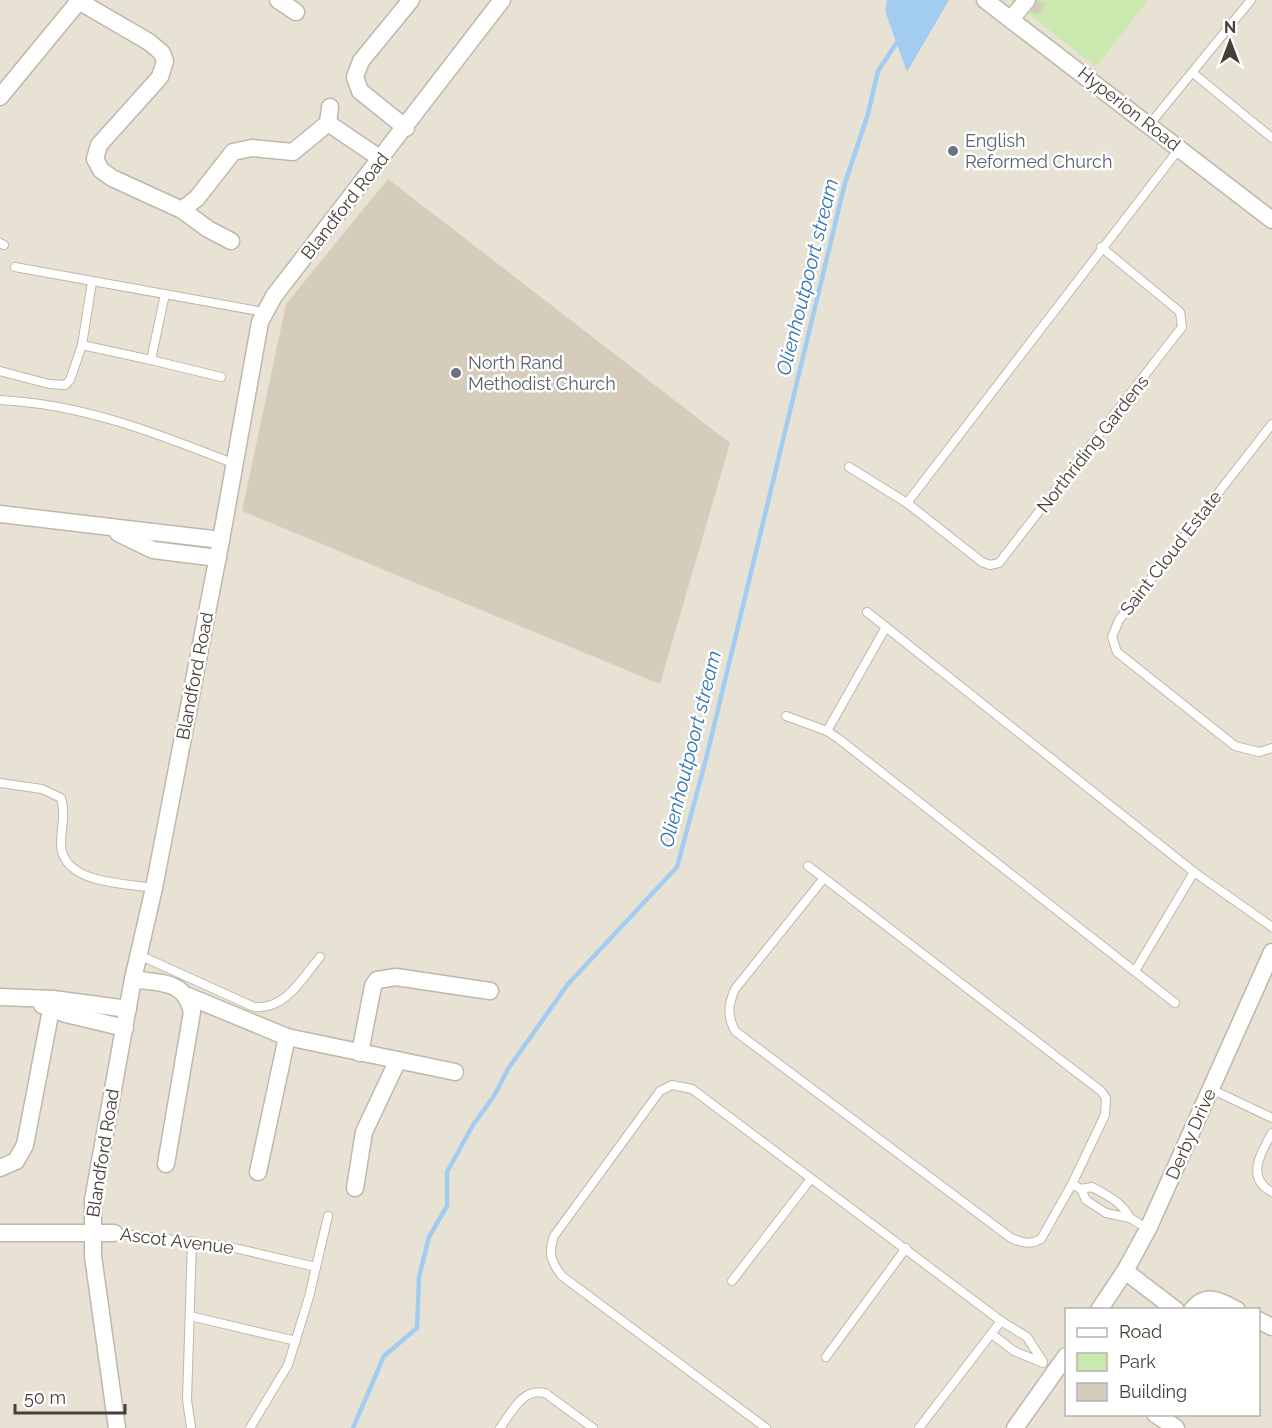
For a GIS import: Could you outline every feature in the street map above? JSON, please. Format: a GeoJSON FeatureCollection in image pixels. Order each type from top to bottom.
{"type":"FeatureCollection","features":[{"type":"Feature","properties":{"kind":"street"},"geometry":{"type":"LineString","coordinates":[[0,97],[78,0],[149,42],[162,53],[165,61],[160,77],[99,145],[95,156],[96,165],[112,178],[182,210],[202,225],[231,241]]}},
{"type":"Feature","properties":{"kind":"street"},"geometry":{"type":"LineString","coordinates":[[278,0],[296,12]]}},
{"type":"Feature","properties":{"kind":"street"},"geometry":{"type":"LineString","coordinates":[[406,128],[360,91],[355,77],[361,61],[411,0]]}},
{"type":"Feature","properties":{"kind":"street","name":"Blandford Road"},"geometry":{"type":"LineString","coordinates":[[117,1428],[91,1232],[97,1169],[218,558],[256,341],[264,312],[502,0]]}},
{"type":"Feature","properties":{"kind":"street","name":"Hyperion Road"},"geometry":{"type":"LineString","coordinates":[[985,0],[1150,124],[1272,220]]}},
{"type":"Feature","properties":{"kind":"street"},"geometry":{"type":"LineString","coordinates":[[1011,19],[1026,0]]}},
{"type":"Feature","properties":{"kind":"street"},"geometry":{"type":"LineString","coordinates":[[182,210],[197,198],[232,152],[252,148],[293,152],[329,115],[381,159]]}},
{"type":"Feature","properties":{"kind":"street"},"geometry":{"type":"LineString","coordinates":[[0,514],[112,529],[221,540]]}},
{"type":"Feature","properties":{"kind":"street"},"geometry":{"type":"LineString","coordinates":[[112,529],[153,550],[218,558]]}},
{"type":"Feature","properties":{"kind":"street","name":"Derby Drive"},"geometry":{"type":"LineString","coordinates":[[1100,1308],[1149,1229],[1272,952]]}},
{"type":"Feature","properties":{"kind":"street"},"geometry":{"type":"LineString","coordinates":[[360,1053],[373,986],[377,980],[396,977],[490,991]]}},
{"type":"Feature","properties":{"kind":"street"},"geometry":{"type":"LineString","coordinates":[[133,979],[176,987],[188,996],[287,1037],[455,1072]]}},
{"type":"Feature","properties":{"kind":"street"},"geometry":{"type":"LineString","coordinates":[[166,1164],[192,1012],[188,996]]}},
{"type":"Feature","properties":{"kind":"street"},"geometry":{"type":"LineString","coordinates":[[0,997],[26,997],[125,1028]]}},
{"type":"Feature","properties":{"kind":"street"},"geometry":{"type":"LineString","coordinates":[[52,1004],[128,1008]]}},
{"type":"Feature","properties":{"kind":"street"},"geometry":{"type":"LineString","coordinates":[[0,1168],[16,1161],[25,1145],[52,1004]]}},
{"type":"Feature","properties":{"kind":"street"},"geometry":{"type":"LineString","coordinates":[[258,1172],[287,1037]]}},
{"type":"Feature","properties":{"kind":"street"},"geometry":{"type":"LineString","coordinates":[[355,1188],[364,1132],[398,1060]]}},
{"type":"Feature","properties":{"kind":"street","name":"Ascot Avenue"},"geometry":{"type":"LineString","coordinates":[[0,1233],[114,1233]]}},
{"type":"Feature","properties":{"kind":"street"},"geometry":{"type":"LineString","coordinates":[[1125,1271],[1173,1308]]}},
{"type":"Feature","properties":{"kind":"street"},"geometry":{"type":"LineString","coordinates":[[1194,1308],[1203,1300],[1212,1299],[1232,1308]]}},
{"type":"Feature","properties":{"kind":"street"},"geometry":{"type":"LineString","coordinates":[[1015,1428],[1049,1367],[1065,1357]]}},
{"type":"Feature","properties":{"kind":"street"},"geometry":{"type":"LineString","coordinates":[[1158,1416],[1176,1428]]}},
{"type":"Feature","properties":{"kind":"lane"},"geometry":{"type":"LineString","coordinates":[[1150,124],[1251,0]]}},
{"type":"Feature","properties":{"kind":"lane"},"geometry":{"type":"LineString","coordinates":[[1192,73],[1272,138]]}},
{"type":"Feature","properties":{"kind":"lane"},"geometry":{"type":"LineString","coordinates":[[907,503],[1179,148]]}},
{"type":"Feature","properties":{"kind":"lane","name":"Northriding Gardens"},"geometry":{"type":"LineString","coordinates":[[849,467],[907,503],[982,562],[990,565],[999,563],[1119,411],[1179,331],[1183,322],[1180,312],[1101,247]]}},
{"type":"Feature","properties":{"kind":"lane"},"geometry":{"type":"LineString","coordinates":[[15,267],[264,312]]}},
{"type":"Feature","properties":{"kind":"lane"},"geometry":{"type":"LineString","coordinates":[[0,371],[49,384],[65,385],[70,380],[82,345],[92,282]]}},
{"type":"Feature","properties":{"kind":"lane"},"geometry":{"type":"LineString","coordinates":[[152,360],[165,294]]}},
{"type":"Feature","properties":{"kind":"lane"},"geometry":{"type":"LineString","coordinates":[[82,345],[221,377]]}},
{"type":"Feature","properties":{"kind":"lane"},"geometry":{"type":"LineString","coordinates":[[0,400],[78,410],[113,419],[183,442],[235,464]]}},
{"type":"Feature","properties":{"kind":"lane","name":"Saint Cloud Estate"},"geometry":{"type":"LineString","coordinates":[[1272,424],[1119,620],[1112,637],[1117,652],[1235,746],[1259,752],[1272,748]]}},
{"type":"Feature","properties":{"kind":"lane"},"geometry":{"type":"LineString","coordinates":[[867,612],[1194,872],[1272,927]]}},
{"type":"Feature","properties":{"kind":"lane"},"geometry":{"type":"LineString","coordinates":[[827,731],[886,627]]}},
{"type":"Feature","properties":{"kind":"lane"},"geometry":{"type":"LineString","coordinates":[[786,716],[827,731],[1175,1003]]}},
{"type":"Feature","properties":{"kind":"lane"},"geometry":{"type":"LineString","coordinates":[[0,783],[42,789],[61,798],[64,816],[62,853],[66,864],[76,872],[104,880],[154,888]]}},
{"type":"Feature","properties":{"kind":"lane"},"geometry":{"type":"LineString","coordinates":[[808,866],[824,878],[1101,1090],[1106,1098],[1105,1115],[1072,1184],[1041,1239],[1029,1243],[1011,1238],[735,1031],[728,1018],[730,1002],[735,989],[824,878]]}},
{"type":"Feature","properties":{"kind":"lane"},"geometry":{"type":"LineString","coordinates":[[1135,971],[1194,872]]}},
{"type":"Feature","properties":{"kind":"lane"},"geometry":{"type":"LineString","coordinates":[[139,955],[254,1007],[267,1008],[284,1000],[320,957]]}},
{"type":"Feature","properties":{"kind":"lane"},"geometry":{"type":"LineString","coordinates":[[766,1428],[562,1276],[552,1263],[549,1249],[554,1236],[660,1091],[672,1086],[692,1089],[810,1180],[906,1248],[1001,1322],[1027,1337],[1049,1367]]}},
{"type":"Feature","properties":{"kind":"lane"},"geometry":{"type":"LineString","coordinates":[[1211,1089],[1272,1118]]}},
{"type":"Feature","properties":{"kind":"lane"},"geometry":{"type":"LineString","coordinates":[[1272,1133],[1258,1157],[1256,1171],[1260,1181],[1272,1192]]}},
{"type":"Feature","properties":{"kind":"lane"},"geometry":{"type":"LineString","coordinates":[[732,1281],[810,1180]]}},
{"type":"Feature","properties":{"kind":"lane"},"geometry":{"type":"LineString","coordinates":[[1072,1184],[1081,1189],[1086,1200],[1106,1213],[1130,1218],[1149,1229]]}},
{"type":"Feature","properties":{"kind":"lane"},"geometry":{"type":"LineString","coordinates":[[1081,1189],[1092,1187],[1116,1201],[1124,1206],[1130,1218]]}},
{"type":"Feature","properties":{"kind":"lane"},"geometry":{"type":"LineString","coordinates":[[250,1428],[276,1387],[296,1341],[328,1216]]}},
{"type":"Feature","properties":{"kind":"lane","name":"Ascot Avenue"},"geometry":{"type":"LineString","coordinates":[[114,1233],[226,1246],[316,1267]]}},
{"type":"Feature","properties":{"kind":"lane"},"geometry":{"type":"LineString","coordinates":[[191,1428],[187,1400],[192,1241]]}},
{"type":"Feature","properties":{"kind":"lane"},"geometry":{"type":"LineString","coordinates":[[826,1357],[906,1248]]}},
{"type":"Feature","properties":{"kind":"lane"},"geometry":{"type":"LineString","coordinates":[[190,1316],[296,1341]]}},
{"type":"Feature","properties":{"kind":"lane"},"geometry":{"type":"LineString","coordinates":[[919,1428],[1001,1322]]}},
{"type":"Feature","properties":{"kind":"lane"},"geometry":{"type":"LineString","coordinates":[[993,1335],[1014,1351],[1049,1367]]}},
{"type":"Feature","properties":{"kind":"lane"},"geometry":{"type":"LineString","coordinates":[[500,1428],[523,1397],[537,1391],[545,1393],[593,1428]]}},
{"type":"Feature","properties":{"kind":"shaded area"},"geometry":{"type":"Polygon","coordinates":[[[0,0],[1272,0],[1272,1428],[0,1428],[0,0]]]}},
{"type":"Feature","properties":{"kind":"green space"},"geometry":{"type":"Polygon","coordinates":[[[1011,0],[1148,0],[1096,67],[1011,0]]]}},
{"type":"Feature","properties":{"kind":"water"},"geometry":{"type":"Polygon","coordinates":[[[887,0],[949,0],[907,72],[885,11],[887,0]]]}},
{"type":"Feature","properties":{"kind":"building"},"geometry":{"type":"Polygon","coordinates":[[[1036,0],[1045,5],[1037,15],[1029,9],[1036,0]]]}},
{"type":"Feature","properties":{"kind":"building","name":"North Rand Methodist Church"},"geometry":{"type":"Polygon","coordinates":[[[388,179],[730,443],[660,684],[242,511],[286,304],[388,179]]]}},
{"type":"Feature","properties":{"kind":"waterway","name":"Olienhoutpoort stream"},"geometry":{"type":"LineString","coordinates":[[353,1428],[384,1356],[417,1328],[419,1277],[429,1237],[447,1206],[447,1172],[473,1125],[494,1096],[508,1069],[568,984],[677,867],[706,759],[845,183],[868,114],[878,71],[899,39]]}},
{"type":"Feature","properties":{"kind":"place","name":"English Reformed Church"},"geometry":{"type":"Point","coordinates":[953,151]}},
{"type":"Feature","properties":{"kind":"place","name":"North Rand Methodist Church"},"geometry":{"type":"Point","coordinates":[456,373]}}]}
